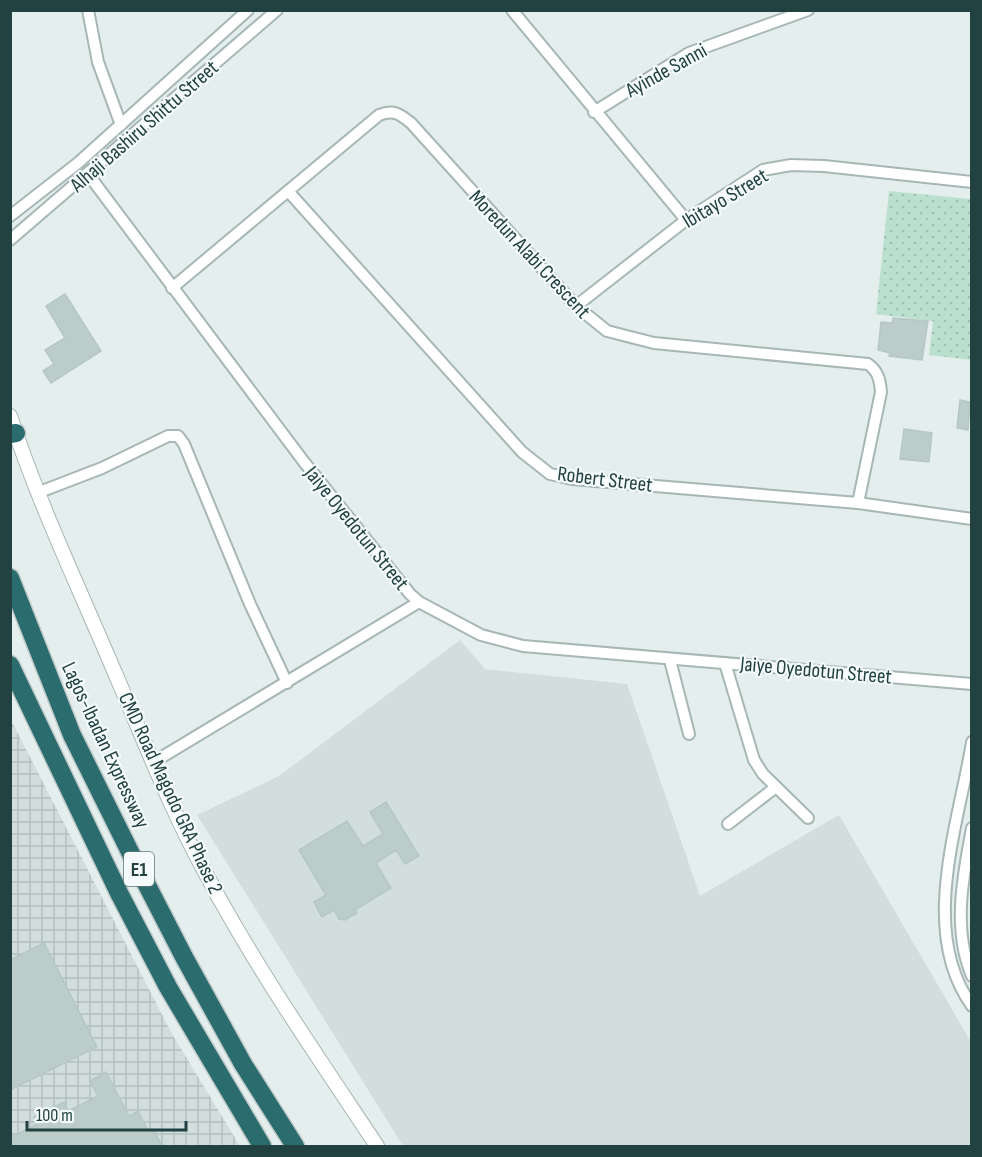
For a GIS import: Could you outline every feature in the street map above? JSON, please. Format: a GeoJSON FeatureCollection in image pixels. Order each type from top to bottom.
{"type":"FeatureCollection","features":[{"type":"Feature","properties":{"kind":"highway","name":"Lagos-Ibadan Expressway"},"geometry":{"type":"LineString","coordinates":[[10,578],[72,735],[127,845],[194,977],[243,1064],[295,1146]]}},
{"type":"Feature","properties":{"kind":"highway","name":"E1"},"geometry":{"type":"LineString","coordinates":[[10,665],[124,904],[219,1077],[262,1146]]}},
{"type":"Feature","properties":{"kind":"street"},"geometry":{"type":"LineString","coordinates":[[88,10],[98,62],[121,125]]}},
{"type":"Feature","properties":{"kind":"street","name":"Alhaji Bashiru Shittu Street"},"geometry":{"type":"LineString","coordinates":[[10,216],[78,163],[248,10]]}},
{"type":"Feature","properties":{"kind":"street","name":"Alhaji Bashiru Shittu Street"},"geometry":{"type":"LineString","coordinates":[[10,240],[277,10]]}},
{"type":"Feature","properties":{"kind":"street"},"geometry":{"type":"LineString","coordinates":[[512,10],[594,112],[686,220]]}},
{"type":"Feature","properties":{"kind":"street","name":"Ayinde Sanni"},"geometry":{"type":"LineString","coordinates":[[594,112],[688,52],[808,10]]}},
{"type":"Feature","properties":{"kind":"street","name":"Moredun Alabi Crescent"},"geometry":{"type":"LineString","coordinates":[[172,288],[379,115],[388,111],[399,114],[411,123],[576,306],[607,331],[654,344],[868,364],[875,369],[880,380],[881,392],[858,503]]}},
{"type":"Feature","properties":{"kind":"street","name":"Ibitayo Street"},"geometry":{"type":"LineString","coordinates":[[576,306],[686,220],[763,170],[791,165],[972,182]]}},
{"type":"Feature","properties":{"kind":"street","name":"Jaiye Oyedotun Street"},"geometry":{"type":"LineString","coordinates":[[88,174],[304,462],[399,582],[419,602],[481,635],[523,646],[972,684]]}},
{"type":"Feature","properties":{"kind":"street","name":"Robert Street"},"geometry":{"type":"LineString","coordinates":[[288,191],[522,452],[550,474],[572,479],[858,503],[972,519]]}},
{"type":"Feature","properties":{"kind":"street"},"geometry":{"type":"LineString","coordinates":[[27,204],[39,217]]}},
{"type":"Feature","properties":{"kind":"street","name":"CMD Road Magodo GRA Phase 2"},"geometry":{"type":"LineString","coordinates":[[12,428],[37,493],[152,763],[205,873],[259,966],[377,1146]]}},
{"type":"Feature","properties":{"kind":"street"},"geometry":{"type":"LineString","coordinates":[[37,493],[102,468],[168,436],[178,436],[184,444],[250,604],[287,683]]}},
{"type":"Feature","properties":{"kind":"street"},"geometry":{"type":"LineString","coordinates":[[152,763],[419,602]]}},
{"type":"Feature","properties":{"kind":"street"},"geometry":{"type":"LineString","coordinates":[[670,660],[689,735]]}},
{"type":"Feature","properties":{"kind":"street"},"geometry":{"type":"LineString","coordinates":[[724,663],[754,760],[763,774],[808,818]]}},
{"type":"Feature","properties":{"kind":"street"},"geometry":{"type":"LineString","coordinates":[[972,742],[946,874],[945,904],[949,955],[972,1006]]}},
{"type":"Feature","properties":{"kind":"street"},"geometry":{"type":"LineString","coordinates":[[728,824],[776,787]]}},
{"type":"Feature","properties":{"kind":"street"},"geometry":{"type":"LineString","coordinates":[[972,828],[960,913],[964,951],[972,976]]}},
{"type":"Feature","properties":{"kind":"shaded area"},"geometry":{"type":"Polygon","coordinates":[[[460,640],[485,669],[627,684],[700,896],[839,815],[971,1042],[971,1146],[403,1146],[197,815],[279,776],[460,640]]]}},
{"type":"Feature","properties":{"kind":"shaded area"},"geometry":{"type":"Polygon","coordinates":[[[10,718],[172,1034],[240,1146],[11,1146],[10,718]]]}},
{"type":"Feature","properties":{"kind":"green space"},"geometry":{"type":"Polygon","coordinates":[[[889,191],[971,199],[971,360],[929,355],[933,321],[876,314],[889,191]]]}},
{"type":"Feature","properties":{"kind":"building"},"geometry":{"type":"Polygon","coordinates":[[[65,294],[101,351],[51,383],[43,371],[54,364],[45,350],[65,338],[46,306],[65,294]]]}},
{"type":"Feature","properties":{"kind":"building"},"geometry":{"type":"Polygon","coordinates":[[[893,318],[928,321],[922,360],[889,356],[890,353],[878,350],[881,322],[892,323],[893,318]]]}},
{"type":"Feature","properties":{"kind":"building"},"geometry":{"type":"Polygon","coordinates":[[[960,400],[970,402],[968,430],[957,428],[960,400]]]}},
{"type":"Feature","properties":{"kind":"building"},"geometry":{"type":"Polygon","coordinates":[[[904,429],[932,433],[929,462],[900,459],[904,429]]]}},
{"type":"Feature","properties":{"kind":"building"},"geometry":{"type":"Polygon","coordinates":[[[386,802],[419,856],[405,864],[396,850],[376,863],[391,888],[355,910],[357,913],[345,920],[339,919],[334,910],[322,917],[314,902],[326,895],[299,850],[347,821],[363,846],[383,834],[370,812],[386,802]]]}},
{"type":"Feature","properties":{"kind":"building"},"geometry":{"type":"Polygon","coordinates":[[[44,943],[97,1047],[10,1090],[10,960],[44,943]]]}},
{"type":"Feature","properties":{"kind":"building"},"geometry":{"type":"Polygon","coordinates":[[[106,1072],[129,1116],[138,1111],[148,1131],[153,1129],[162,1146],[10,1146],[10,1138],[37,1124],[34,1117],[64,1102],[68,1111],[98,1096],[90,1081],[106,1072]]]}}]}
